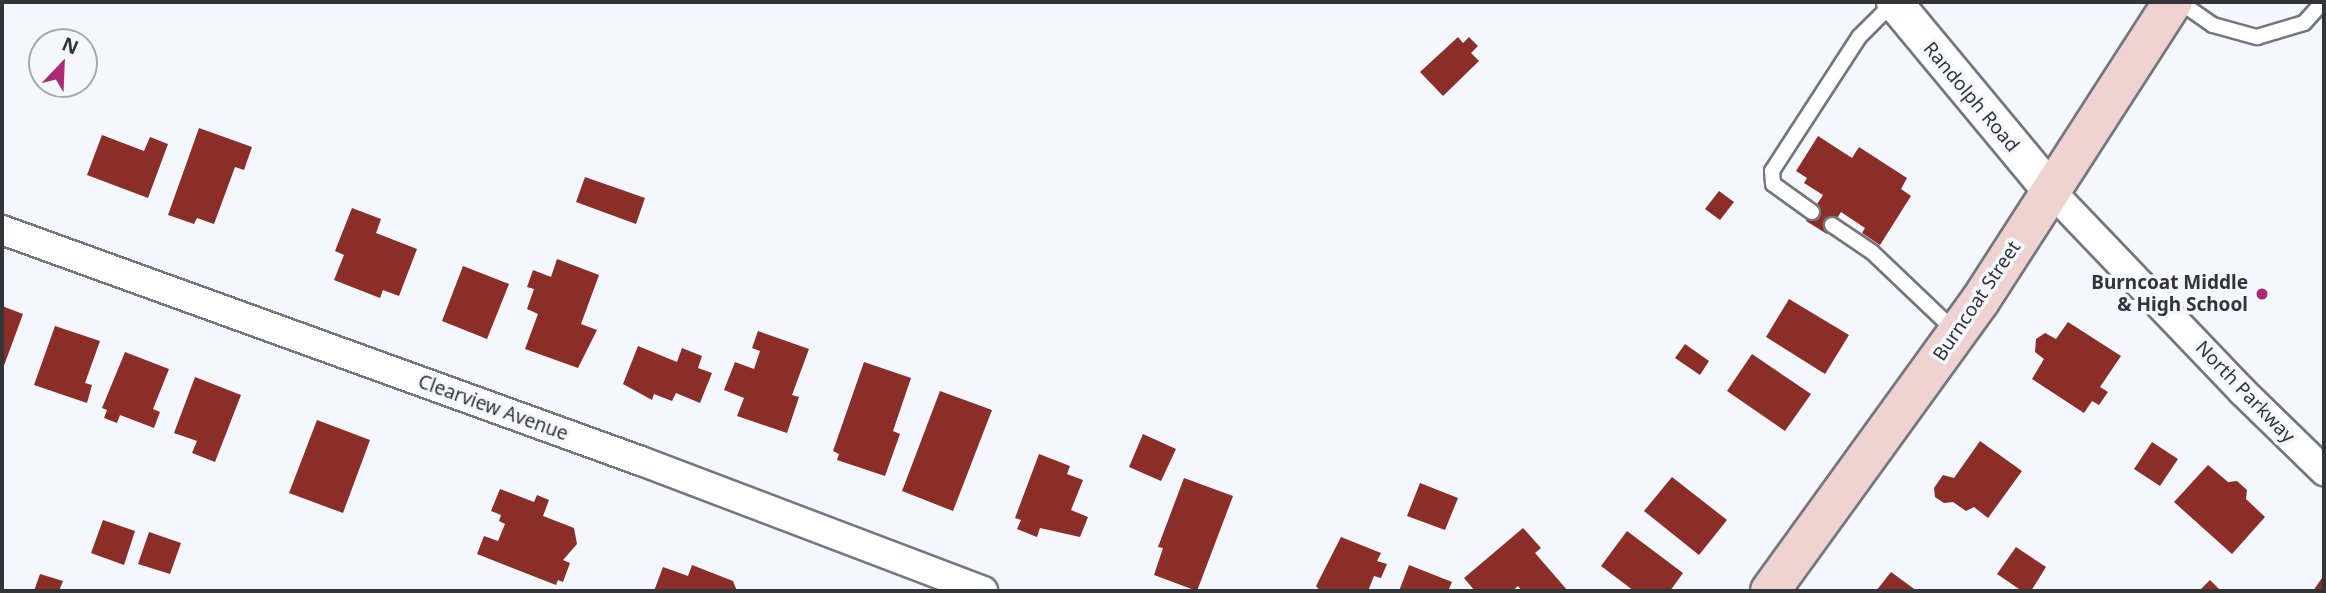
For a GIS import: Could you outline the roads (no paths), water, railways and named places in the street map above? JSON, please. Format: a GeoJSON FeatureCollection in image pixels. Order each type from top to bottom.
{"type":"FeatureCollection","features":[{"type":"Feature","properties":{"kind":"main road","name":"Burncoat Street"},"geometry":{"type":"LineString","coordinates":[[1770,591],[1957,333],[2173,2]]}},
{"type":"Feature","properties":{"kind":"street","name":"Randolph Road"},"geometry":{"type":"LineString","coordinates":[[1894,2],[2050,190]]}},
{"type":"Feature","properties":{"kind":"street","name":"North Parkway"},"geometry":{"type":"LineString","coordinates":[[2050,190],[2242,391],[2324,471]]}},
{"type":"Feature","properties":{"kind":"street","name":"Clearview Avenue"},"geometry":{"type":"LineString","coordinates":[[2,230],[641,461],[983,591]]}},
{"type":"Feature","properties":{"kind":"lane"},"geometry":{"type":"LineString","coordinates":[[1812,212],[1773,184],[1772,170],[1859,37],[1894,2]]}},
{"type":"Feature","properties":{"kind":"lane"},"geometry":{"type":"LineString","coordinates":[[2180,2],[2213,25],[2257,37],[2304,23],[2322,2]]}},
{"type":"Feature","properties":{"kind":"lane"},"geometry":{"type":"LineString","coordinates":[[1832,225],[1872,252],[1957,333]]}},
{"type":"Feature","properties":{"kind":"place","name":"Burncoat Middle & High School"},"geometry":{"type":"Point","coordinates":[2262,294]}}]}
